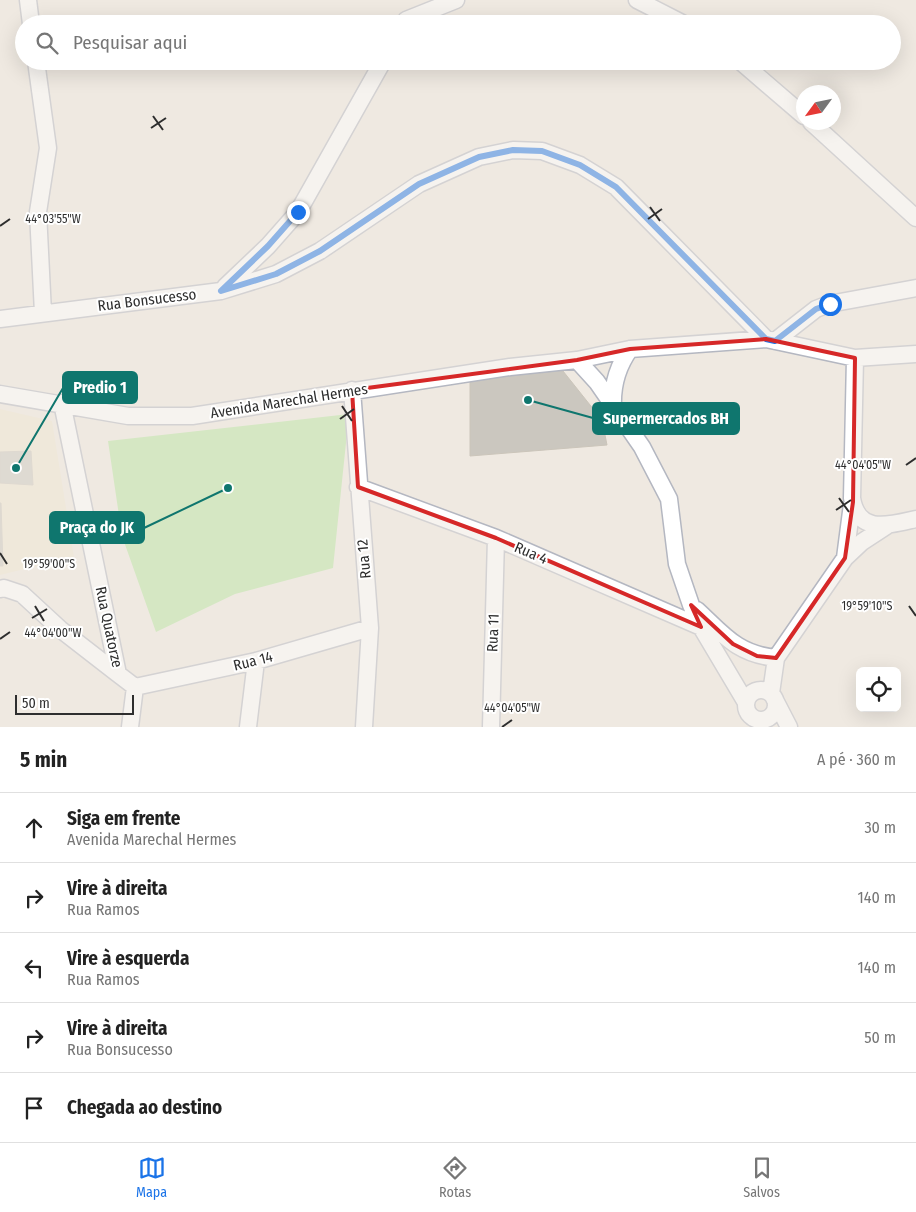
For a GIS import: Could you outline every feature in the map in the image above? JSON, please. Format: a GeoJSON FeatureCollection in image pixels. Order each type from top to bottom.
{"type":"FeatureCollection","features":[{"type":"Feature","properties":{"kind":"street"},"geometry":{"type":"LineString","coordinates":[[28,0],[30,15]]}},
{"type":"Feature","properties":{"kind":"street"},"geometry":{"type":"LineString","coordinates":[[409,15],[418,0]]}},
{"type":"Feature","properties":{"kind":"street"},"geometry":{"type":"LineString","coordinates":[[421,15],[456,0]]}},
{"type":"Feature","properties":{"kind":"street"},"geometry":{"type":"LineString","coordinates":[[637,0],[666,15]]}},
{"type":"Feature","properties":{"kind":"street"},"geometry":{"type":"LineString","coordinates":[[37,70],[48,148],[38,212],[43,312]]}},
{"type":"Feature","properties":{"kind":"street"},"geometry":{"type":"LineString","coordinates":[[221,291],[268,246],[298,212],[378,70]]}},
{"type":"Feature","properties":{"kind":"street"},"geometry":{"type":"LineString","coordinates":[[750,70],[796,109]]}},
{"type":"Feature","properties":{"kind":"street"},"geometry":{"type":"LineString","coordinates":[[820,130],[916,218]]}},
{"type":"Feature","properties":{"kind":"street","name":"Rua Bonsucesso"},"geometry":{"type":"LineString","coordinates":[[0,319],[43,312],[221,291],[276,274],[320,251],[419,184],[479,157],[513,150],[542,151],[580,165],[616,187],[770,340]]}},
{"type":"Feature","properties":{"kind":"street"},"geometry":{"type":"LineString","coordinates":[[770,340],[816,309],[830,304],[916,288]]}},
{"type":"Feature","properties":{"kind":"street","name":"Avenida Marechal Hermes"},"geometry":{"type":"LineString","coordinates":[[0,394],[62,403],[128,416],[192,416],[510,367],[577,360],[630,349],[770,340],[855,358],[916,354]]}},
{"type":"Feature","properties":{"kind":"street"},"geometry":{"type":"LineString","coordinates":[[613,407],[616,373],[630,349]]}},
{"type":"Feature","properties":{"kind":"street"},"geometry":{"type":"LineString","coordinates":[[855,358],[854,512],[863,520],[874,525],[888,526]]}},
{"type":"Feature","properties":{"kind":"street"},"geometry":{"type":"LineString","coordinates":[[577,360],[597,382],[642,447],[669,499],[678,564],[691,605],[701,626],[745,701],[748,714],[765,723],[776,704],[772,695],[776,658],[845,558],[862,542],[888,526],[916,519]]}},
{"type":"Feature","properties":{"kind":"street","name":"Rua 12"},"geometry":{"type":"LineString","coordinates":[[352,390],[370,628],[364,727]]}},
{"type":"Feature","properties":{"kind":"street","name":"Rua Quatorze"},"geometry":{"type":"LineString","coordinates":[[62,403],[118,674],[135,687]]}},
{"type":"Feature","properties":{"kind":"street","name":"Rua 4"},"geometry":{"type":"LineString","coordinates":[[358,487],[496,538],[701,626]]}},
{"type":"Feature","properties":{"kind":"street"},"geometry":{"type":"LineString","coordinates":[[845,558],[853,502]]}},
{"type":"Feature","properties":{"kind":"street","name":"Rua 11"},"geometry":{"type":"LineString","coordinates":[[490,727],[496,538]]}},
{"type":"Feature","properties":{"kind":"street"},"geometry":{"type":"LineString","coordinates":[[0,589],[4,588],[22,594],[60,629],[118,674]]}},
{"type":"Feature","properties":{"kind":"street"},"geometry":{"type":"LineString","coordinates":[[691,605],[734,644],[757,656],[776,658]]}},
{"type":"Feature","properties":{"kind":"street","name":"Rua 14"},"geometry":{"type":"LineString","coordinates":[[135,687],[256,661],[370,628]]}},
{"type":"Feature","properties":{"kind":"street"},"geometry":{"type":"LineString","coordinates":[[248,727],[256,661]]}},
{"type":"Feature","properties":{"kind":"street"},"geometry":{"type":"LineString","coordinates":[[130,727],[135,687]]}},
{"type":"Feature","properties":{"kind":"street"},"geometry":{"type":"LineString","coordinates":[[745,701],[756,690],[762,690],[772,695],[790,727]]}},
{"type":"Feature","properties":{"kind":"highlighted area"},"geometry":{"type":"Polygon","coordinates":[[[766,339],[855,358],[853,502],[845,558],[776,658],[757,656],[733,644],[691,605],[701,627],[496,538],[358,487],[352,390],[577,360],[630,349],[766,339]]]}},
{"type":"Feature","properties":{"kind":"shaded area"},"geometry":{"type":"Polygon","coordinates":[[[0,409],[52,421],[74,557],[0,575],[0,409]]]}},
{"type":"Feature","properties":{"kind":"green space"},"geometry":{"type":"Polygon","coordinates":[[[349,414],[333,568],[235,594],[156,632],[122,536],[108,441],[349,414]]]}},
{"type":"Feature","properties":{"kind":"building"},"geometry":{"type":"Polygon","coordinates":[[[559,366],[602,420],[607,445],[470,456],[470,380],[559,366]]]}},
{"type":"Feature","properties":{"kind":"building"},"geometry":{"type":"Polygon","coordinates":[[[31,451],[33,485],[0,483],[0,452],[31,451]]]}},
{"type":"Feature","properties":{"kind":"building"},"geometry":{"type":"Polygon","coordinates":[[[1,503],[3,566],[0,566],[1,503]]]}},
{"type":"Feature","properties":{"kind":"place","name":"Supermercados BH"},"geometry":{"type":"Point","coordinates":[528,400]}},
{"type":"Feature","properties":{"kind":"place","name":"Predio 1"},"geometry":{"type":"Point","coordinates":[16,468]}},
{"type":"Feature","properties":{"kind":"place","name":"Praça do JK"},"geometry":{"type":"Point","coordinates":[228,488]}},
{"type":"Feature","properties":{"kind":"route"},"geometry":{"type":"LineString","coordinates":[[298,212],[268,246],[221,291],[276,274],[320,251],[419,184],[479,157],[513,150],[542,151],[580,165],[616,187],[766,339],[775,341],[816,309],[830,304]]}}]}
